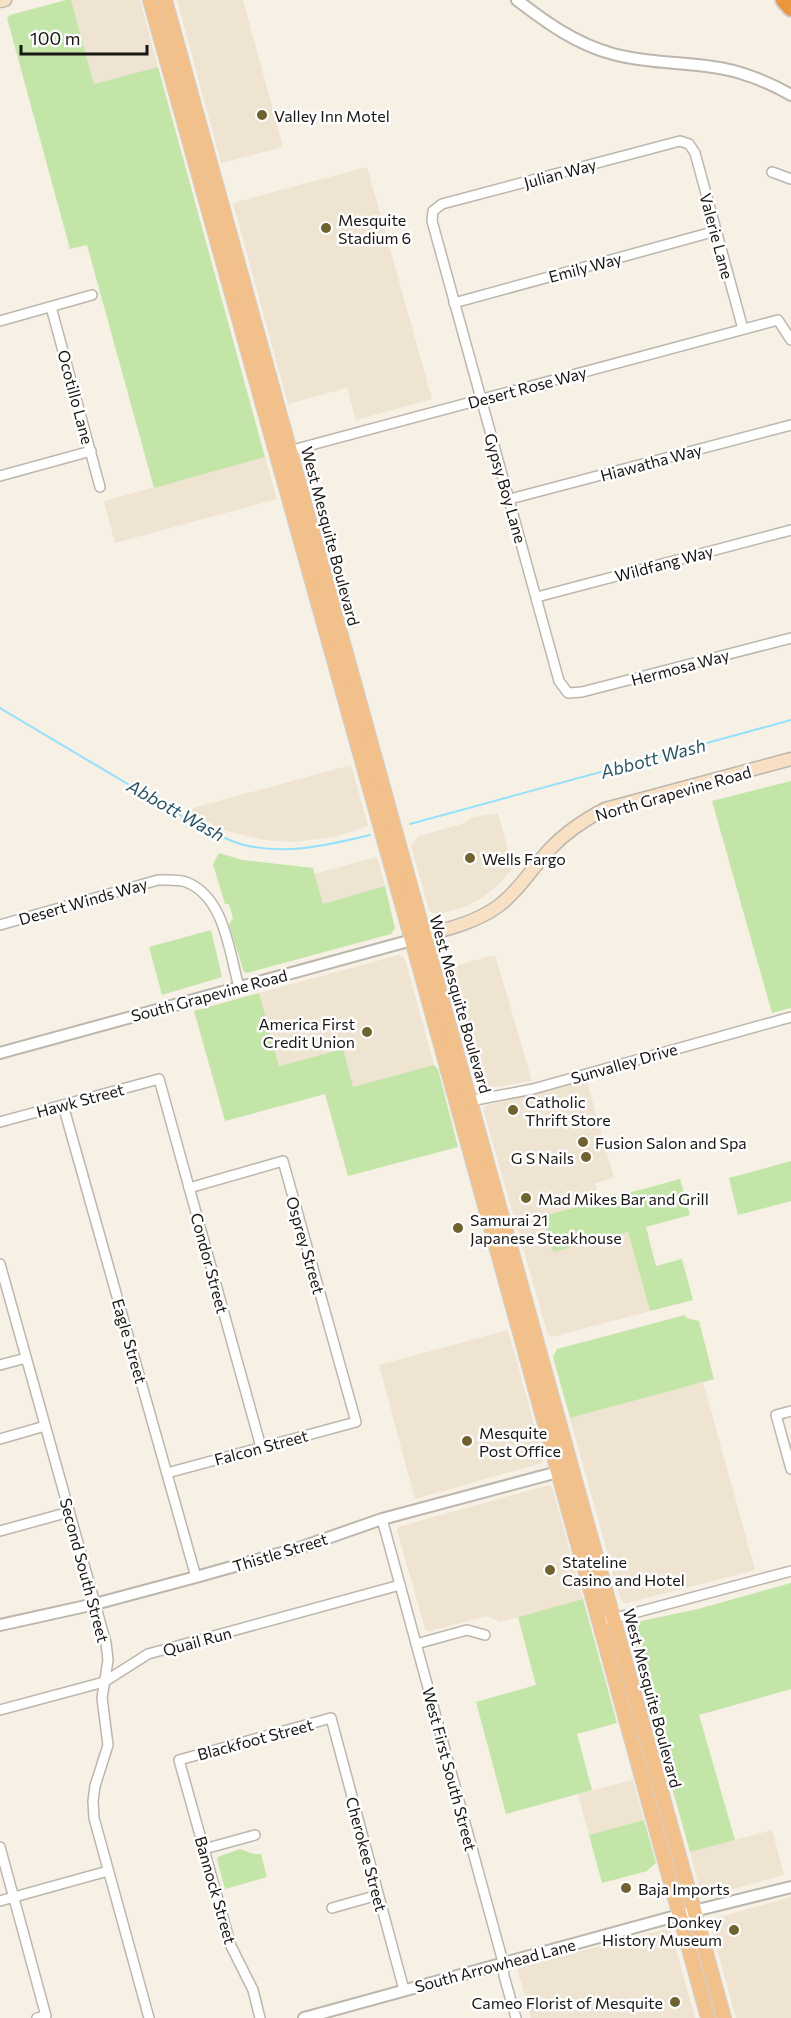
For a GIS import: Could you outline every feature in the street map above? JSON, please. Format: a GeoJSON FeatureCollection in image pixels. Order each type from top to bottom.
{"type":"FeatureCollection","features":[{"type":"Feature","properties":{"kind":"highway"},"geometry":{"type":"LineString","coordinates":[[784,0],[791,8]]}},
{"type":"Feature","properties":{"kind":"main road"},"geometry":{"type":"LineString","coordinates":[[0,1],[5,0]]}},
{"type":"Feature","properties":{"kind":"main road","name":"West Mesquite Boulevard"},"geometry":{"type":"LineString","coordinates":[[150,0],[276,454],[349,690],[418,938],[457,1104],[486,1183],[572,1468],[614,1618],[687,1913],[708,2018]]}},
{"type":"Feature","properties":{"kind":"main road","name":"West Mesquite Boulevard"},"geometry":{"type":"LineString","coordinates":[[165,0],[290,451],[349,690]]}},
{"type":"Feature","properties":{"kind":"main road","name":"North Grapevine Road"},"geometry":{"type":"LineString","coordinates":[[418,938],[470,921],[498,906],[567,832],[605,809],[791,759]]}},
{"type":"Feature","properties":{"kind":"main road","name":"West Mesquite Boulevard"},"geometry":{"type":"LineString","coordinates":[[418,938],[471,1101],[486,1183],[558,1472],[600,1622],[687,1913],[724,2018]]}},
{"type":"Feature","properties":{"kind":"main road"},"geometry":{"type":"LineString","coordinates":[[558,1472],[572,1468]]}},
{"type":"Feature","properties":{"kind":"street"},"geometry":{"type":"LineString","coordinates":[[517,0],[561,33],[586,45],[613,54],[649,61],[715,67],[741,73],[791,95]]}},
{"type":"Feature","properties":{"kind":"street","name":"Julian Way"},"geometry":{"type":"LineString","coordinates":[[433,211],[442,204],[680,141],[689,144]]}},
{"type":"Feature","properties":{"kind":"street","name":"Valerie Lane"},"geometry":{"type":"LineString","coordinates":[[689,144],[695,153],[743,329]]}},
{"type":"Feature","properties":{"kind":"street"},"geometry":{"type":"LineString","coordinates":[[772,172],[791,179]]}},
{"type":"Feature","properties":{"kind":"street","name":"Gypsy Boy Lane"},"geometry":{"type":"LineString","coordinates":[[433,211],[432,221],[559,681],[568,693]]}},
{"type":"Feature","properties":{"kind":"street","name":"Emily Way"},"geometry":{"type":"LineString","coordinates":[[454,303],[716,231]]}},
{"type":"Feature","properties":{"kind":"street"},"geometry":{"type":"LineString","coordinates":[[0,321],[92,295]]}},
{"type":"Feature","properties":{"kind":"street","name":"Ocotillo Lane"},"geometry":{"type":"LineString","coordinates":[[51,307],[100,487]]}},
{"type":"Feature","properties":{"kind":"street","name":"Desert Rose Way"},"geometry":{"type":"LineString","coordinates":[[276,454],[778,320],[791,340]]}},
{"type":"Feature","properties":{"kind":"street","name":"Hiawatha Way"},"geometry":{"type":"LineString","coordinates":[[510,499],[791,425]]}},
{"type":"Feature","properties":{"kind":"street"},"geometry":{"type":"LineString","coordinates":[[0,476],[91,451]]}},
{"type":"Feature","properties":{"kind":"street","name":"Wildfang Way"},"geometry":{"type":"LineString","coordinates":[[537,597],[791,530]]}},
{"type":"Feature","properties":{"kind":"street","name":"Hermosa Way"},"geometry":{"type":"LineString","coordinates":[[568,693],[582,693],[791,638]]}},
{"type":"Feature","properties":{"kind":"street","name":"Desert Winds Way"},"geometry":{"type":"LineString","coordinates":[[0,925],[158,880],[185,881],[204,893],[218,911],[239,987]]}},
{"type":"Feature","properties":{"kind":"street","name":"South Grapevine Road"},"geometry":{"type":"LineString","coordinates":[[0,1053],[418,938]]}},
{"type":"Feature","properties":{"kind":"street","name":"Sunvalley Drive"},"geometry":{"type":"LineString","coordinates":[[457,1104],[533,1089],[791,1017]]}},
{"type":"Feature","properties":{"kind":"street","name":"Hawk Street"},"geometry":{"type":"LineString","coordinates":[[0,1122],[159,1079]]}},
{"type":"Feature","properties":{"kind":"street","name":"Condor Street"},"geometry":{"type":"LineString","coordinates":[[159,1079],[261,1447]]}},
{"type":"Feature","properties":{"kind":"street","name":"Eagle Street"},"geometry":{"type":"LineString","coordinates":[[63,1105],[196,1577]]}},
{"type":"Feature","properties":{"kind":"street","name":"Osprey Street"},"geometry":{"type":"LineString","coordinates":[[189,1188],[283,1161],[356,1422]]}},
{"type":"Feature","properties":{"kind":"street","name":"Second South Street"},"geometry":{"type":"LineString","coordinates":[[0,1264],[106,1643],[108,1660],[102,1698],[108,1745],[93,1801],[94,1818],[149,2018]]}},
{"type":"Feature","properties":{"kind":"street"},"geometry":{"type":"LineString","coordinates":[[0,1365],[26,1358]]}},
{"type":"Feature","properties":{"kind":"street"},"geometry":{"type":"LineString","coordinates":[[791,1411],[776,1415],[791,1469]]}},
{"type":"Feature","properties":{"kind":"street","name":"Falcon Street"},"geometry":{"type":"LineString","coordinates":[[167,1473],[356,1422]]}},
{"type":"Feature","properties":{"kind":"street"},"geometry":{"type":"LineString","coordinates":[[0,1439],[45,1426]]}},
{"type":"Feature","properties":{"kind":"street","name":"Thistle Street"},"geometry":{"type":"LineString","coordinates":[[0,1625],[95,1604],[196,1577],[299,1548],[382,1520],[558,1472]]}},
{"type":"Feature","properties":{"kind":"street"},"geometry":{"type":"LineString","coordinates":[[0,1531],[69,1512]]}},
{"type":"Feature","properties":{"kind":"street","name":"West First South Street"},"geometry":{"type":"LineString","coordinates":[[382,1520],[503,1962],[504,1976],[516,2018]]}},
{"type":"Feature","properties":{"kind":"street"},"geometry":{"type":"LineString","coordinates":[[600,1622],[791,1571]]}},
{"type":"Feature","properties":{"kind":"street","name":"Quail Run"},"geometry":{"type":"LineString","coordinates":[[0,1710],[104,1682],[148,1654],[400,1585]]}},
{"type":"Feature","properties":{"kind":"street"},"geometry":{"type":"LineString","coordinates":[[416,1644],[467,1630],[485,1635]]}},
{"type":"Feature","properties":{"kind":"street","name":"Blackfoot Street"},"geometry":{"type":"LineString","coordinates":[[179,1760],[331,1718]]}},
{"type":"Feature","properties":{"kind":"street","name":"Cherokee Street"},"geometry":{"type":"LineString","coordinates":[[331,1718],[404,1990]]}},
{"type":"Feature","properties":{"kind":"street","name":"Bannock Street"},"geometry":{"type":"LineString","coordinates":[[179,1760],[231,1946],[253,1990],[260,2018]]}},
{"type":"Feature","properties":{"kind":"street"},"geometry":{"type":"LineString","coordinates":[[204,1849],[255,1835]]}},
{"type":"Feature","properties":{"kind":"street"},"geometry":{"type":"LineString","coordinates":[[0,1846],[42,2017]]}},
{"type":"Feature","properties":{"kind":"street"},"geometry":{"type":"LineString","coordinates":[[0,1901],[108,1871]]}},
{"type":"Feature","properties":{"kind":"street","name":"South Arrowhead Lane"},"geometry":{"type":"LineString","coordinates":[[304,2018],[503,1962],[791,1887]]}},
{"type":"Feature","properties":{"kind":"street"},"geometry":{"type":"LineString","coordinates":[[332,1908],[378,1896]]}},
{"type":"Feature","properties":{"kind":"shaded area"},"geometry":{"type":"Polygon","coordinates":[[[71,0],[140,0],[158,67],[94,84],[71,0]]]}},
{"type":"Feature","properties":{"kind":"shaded area"},"geometry":{"type":"Polygon","coordinates":[[[177,0],[243,0],[283,147],[221,163],[177,0]]]}},
{"type":"Feature","properties":{"kind":"shaded area"},"geometry":{"type":"Polygon","coordinates":[[[367,167],[432,399],[356,420],[347,388],[288,404],[233,203],[367,167]]]}},
{"type":"Feature","properties":{"kind":"shaded area"},"geometry":{"type":"Polygon","coordinates":[[[265,457],[277,499],[115,543],[104,501],[265,457]]]}},
{"type":"Feature","properties":{"kind":"shaded area"},"geometry":{"type":"Polygon","coordinates":[[[351,765],[368,826],[338,836],[296,842],[264,840],[223,830],[190,812],[193,808],[351,765]]]}},
{"type":"Feature","properties":{"kind":"shaded area"},"geometry":{"type":"Polygon","coordinates":[[[498,813],[513,868],[499,884],[467,906],[438,915],[433,913],[429,910],[411,846],[419,836],[465,823],[470,818],[498,813]]]}},
{"type":"Feature","properties":{"kind":"shaded area"},"geometry":{"type":"Polygon","coordinates":[[[377,857],[385,886],[323,904],[314,874],[377,857]]]}},
{"type":"Feature","properties":{"kind":"shaded area"},"geometry":{"type":"Polygon","coordinates":[[[399,955],[405,959],[434,1065],[353,1087],[342,1049],[279,1066],[259,993],[399,955]]]}},
{"type":"Feature","properties":{"kind":"shaded area"},"geometry":{"type":"Polygon","coordinates":[[[495,955],[532,1081],[487,1088],[478,1083],[446,968],[495,955]]]}},
{"type":"Feature","properties":{"kind":"shaded area"},"geometry":{"type":"Polygon","coordinates":[[[586,1078],[614,1178],[595,1183],[600,1200],[543,1216],[553,1252],[628,1232],[650,1311],[552,1337],[548,1335],[483,1109],[485,1106],[586,1078]]]}},
{"type":"Feature","properties":{"kind":"shaded area"},"geometry":{"type":"Polygon","coordinates":[[[508,1330],[543,1457],[542,1463],[415,1499],[379,1365],[508,1330]]]}},
{"type":"Feature","properties":{"kind":"shaded area"},"geometry":{"type":"Polygon","coordinates":[[[703,1382],[755,1570],[627,1603],[623,1602],[570,1418],[703,1382]]]}},
{"type":"Feature","properties":{"kind":"shaded area"},"geometry":{"type":"Polygon","coordinates":[[[549,1485],[552,1487],[583,1599],[500,1622],[486,1616],[430,1631],[425,1629],[398,1527],[549,1485]]]}},
{"type":"Feature","properties":{"kind":"shaded area"},"geometry":{"type":"Polygon","coordinates":[[[633,1780],[644,1820],[589,1835],[578,1794],[633,1780]]]}},
{"type":"Feature","properties":{"kind":"shaded area"},"geometry":{"type":"Polygon","coordinates":[[[772,1830],[784,1875],[708,1896],[701,1893],[690,1852],[772,1830]]]}},
{"type":"Feature","properties":{"kind":"shaded area"},"geometry":{"type":"Polygon","coordinates":[[[791,1897],[791,2018],[736,2018],[709,1920],[791,1897]]]}},
{"type":"Feature","properties":{"kind":"shaded area"},"geometry":{"type":"Polygon","coordinates":[[[670,1928],[695,2018],[531,2018],[518,1971],[520,1967],[670,1928]]]}},
{"type":"Feature","properties":{"kind":"green space"},"geometry":{"type":"Polygon","coordinates":[[[71,0],[94,84],[158,67],[265,457],[154,488],[87,245],[70,249],[7,18],[10,15],[71,0]]]}},
{"type":"Feature","properties":{"kind":"green space"},"geometry":{"type":"Polygon","coordinates":[[[791,781],[791,1008],[772,1013],[712,801],[791,781]]]}},
{"type":"Feature","properties":{"kind":"green space"},"geometry":{"type":"Polygon","coordinates":[[[219,853],[242,860],[313,868],[323,904],[385,886],[395,928],[391,934],[244,972],[229,925],[233,918],[229,904],[225,904],[213,864],[219,853]]]}},
{"type":"Feature","properties":{"kind":"green space"},"geometry":{"type":"Polygon","coordinates":[[[211,930],[222,977],[162,995],[149,947],[211,930]]]}},
{"type":"Feature","properties":{"kind":"green space"},"geometry":{"type":"Polygon","coordinates":[[[259,993],[279,1066],[343,1049],[353,1087],[434,1065],[438,1069],[458,1147],[348,1176],[325,1094],[225,1121],[194,1011],[259,993]]]}},
{"type":"Feature","properties":{"kind":"green space"},"geometry":{"type":"Polygon","coordinates":[[[791,1161],[791,1201],[738,1215],[729,1178],[791,1161]]]}},
{"type":"Feature","properties":{"kind":"green space"},"geometry":{"type":"Polygon","coordinates":[[[680,1179],[690,1215],[646,1227],[656,1266],[682,1259],[693,1300],[650,1311],[628,1232],[553,1252],[543,1216],[680,1179]]]}},
{"type":"Feature","properties":{"kind":"green space"},"geometry":{"type":"Polygon","coordinates":[[[685,1315],[686,1318],[699,1321],[714,1379],[570,1418],[553,1357],[557,1349],[685,1315]]]}},
{"type":"Feature","properties":{"kind":"green space"},"geometry":{"type":"Polygon","coordinates":[[[791,1583],[791,1689],[699,1715],[735,1840],[690,1852],[628,1630],[632,1623],[698,1609],[791,1583]]]}},
{"type":"Feature","properties":{"kind":"green space"},"geometry":{"type":"Polygon","coordinates":[[[583,1599],[617,1723],[577,1734],[592,1790],[506,1814],[476,1702],[536,1685],[518,1617],[583,1599]]]}},
{"type":"Feature","properties":{"kind":"green space"},"geometry":{"type":"Polygon","coordinates":[[[644,1820],[656,1863],[647,1871],[602,1883],[589,1835],[644,1820]]]}},
{"type":"Feature","properties":{"kind":"green space"},"geometry":{"type":"Polygon","coordinates":[[[240,1849],[261,1854],[267,1877],[225,1889],[217,1859],[240,1849]]]}},
{"type":"Feature","properties":{"kind":"waterway","name":"Abbott Wash"},"geometry":{"type":"LineString","coordinates":[[0,708],[205,830],[240,844],[273,849],[306,848],[370,835]]}},
{"type":"Feature","properties":{"kind":"waterway","name":"Abbott Wash"},"geometry":{"type":"LineString","coordinates":[[410,824],[791,720]]}},
{"type":"Feature","properties":{"kind":"place","name":"Valley Inn Motel"},"geometry":{"type":"Point","coordinates":[262,115]}},
{"type":"Feature","properties":{"kind":"place","name":"Mesquite Stadium 6"},"geometry":{"type":"Point","coordinates":[326,228]}},
{"type":"Feature","properties":{"kind":"place","name":"Wells Fargo"},"geometry":{"type":"Point","coordinates":[470,858]}},
{"type":"Feature","properties":{"kind":"place","name":"America First Credit Union"},"geometry":{"type":"Point","coordinates":[367,1032]}},
{"type":"Feature","properties":{"kind":"place","name":"Catholic Thrift Store"},"geometry":{"type":"Point","coordinates":[513,1110]}},
{"type":"Feature","properties":{"kind":"place","name":"Fusion Salon and Spa"},"geometry":{"type":"Point","coordinates":[583,1142]}},
{"type":"Feature","properties":{"kind":"place","name":"G S Nails"},"geometry":{"type":"Point","coordinates":[586,1157]}},
{"type":"Feature","properties":{"kind":"place","name":"Mad Mikes Bar and Grill"},"geometry":{"type":"Point","coordinates":[526,1198]}},
{"type":"Feature","properties":{"kind":"place","name":"Samurai 21 Japanese Steakhouse"},"geometry":{"type":"Point","coordinates":[458,1228]}},
{"type":"Feature","properties":{"kind":"place","name":"Mesquite Post Office"},"geometry":{"type":"Point","coordinates":[467,1441]}},
{"type":"Feature","properties":{"kind":"place","name":"Stateline Casino and Hotel"},"geometry":{"type":"Point","coordinates":[550,1570]}},
{"type":"Feature","properties":{"kind":"place","name":"Baja Imports"},"geometry":{"type":"Point","coordinates":[626,1888]}},
{"type":"Feature","properties":{"kind":"place","name":"Donkey History Museum"},"geometry":{"type":"Point","coordinates":[734,1930]}},
{"type":"Feature","properties":{"kind":"place","name":"Cameo Florist of Mesquite"},"geometry":{"type":"Point","coordinates":[675,2002]}}]}
